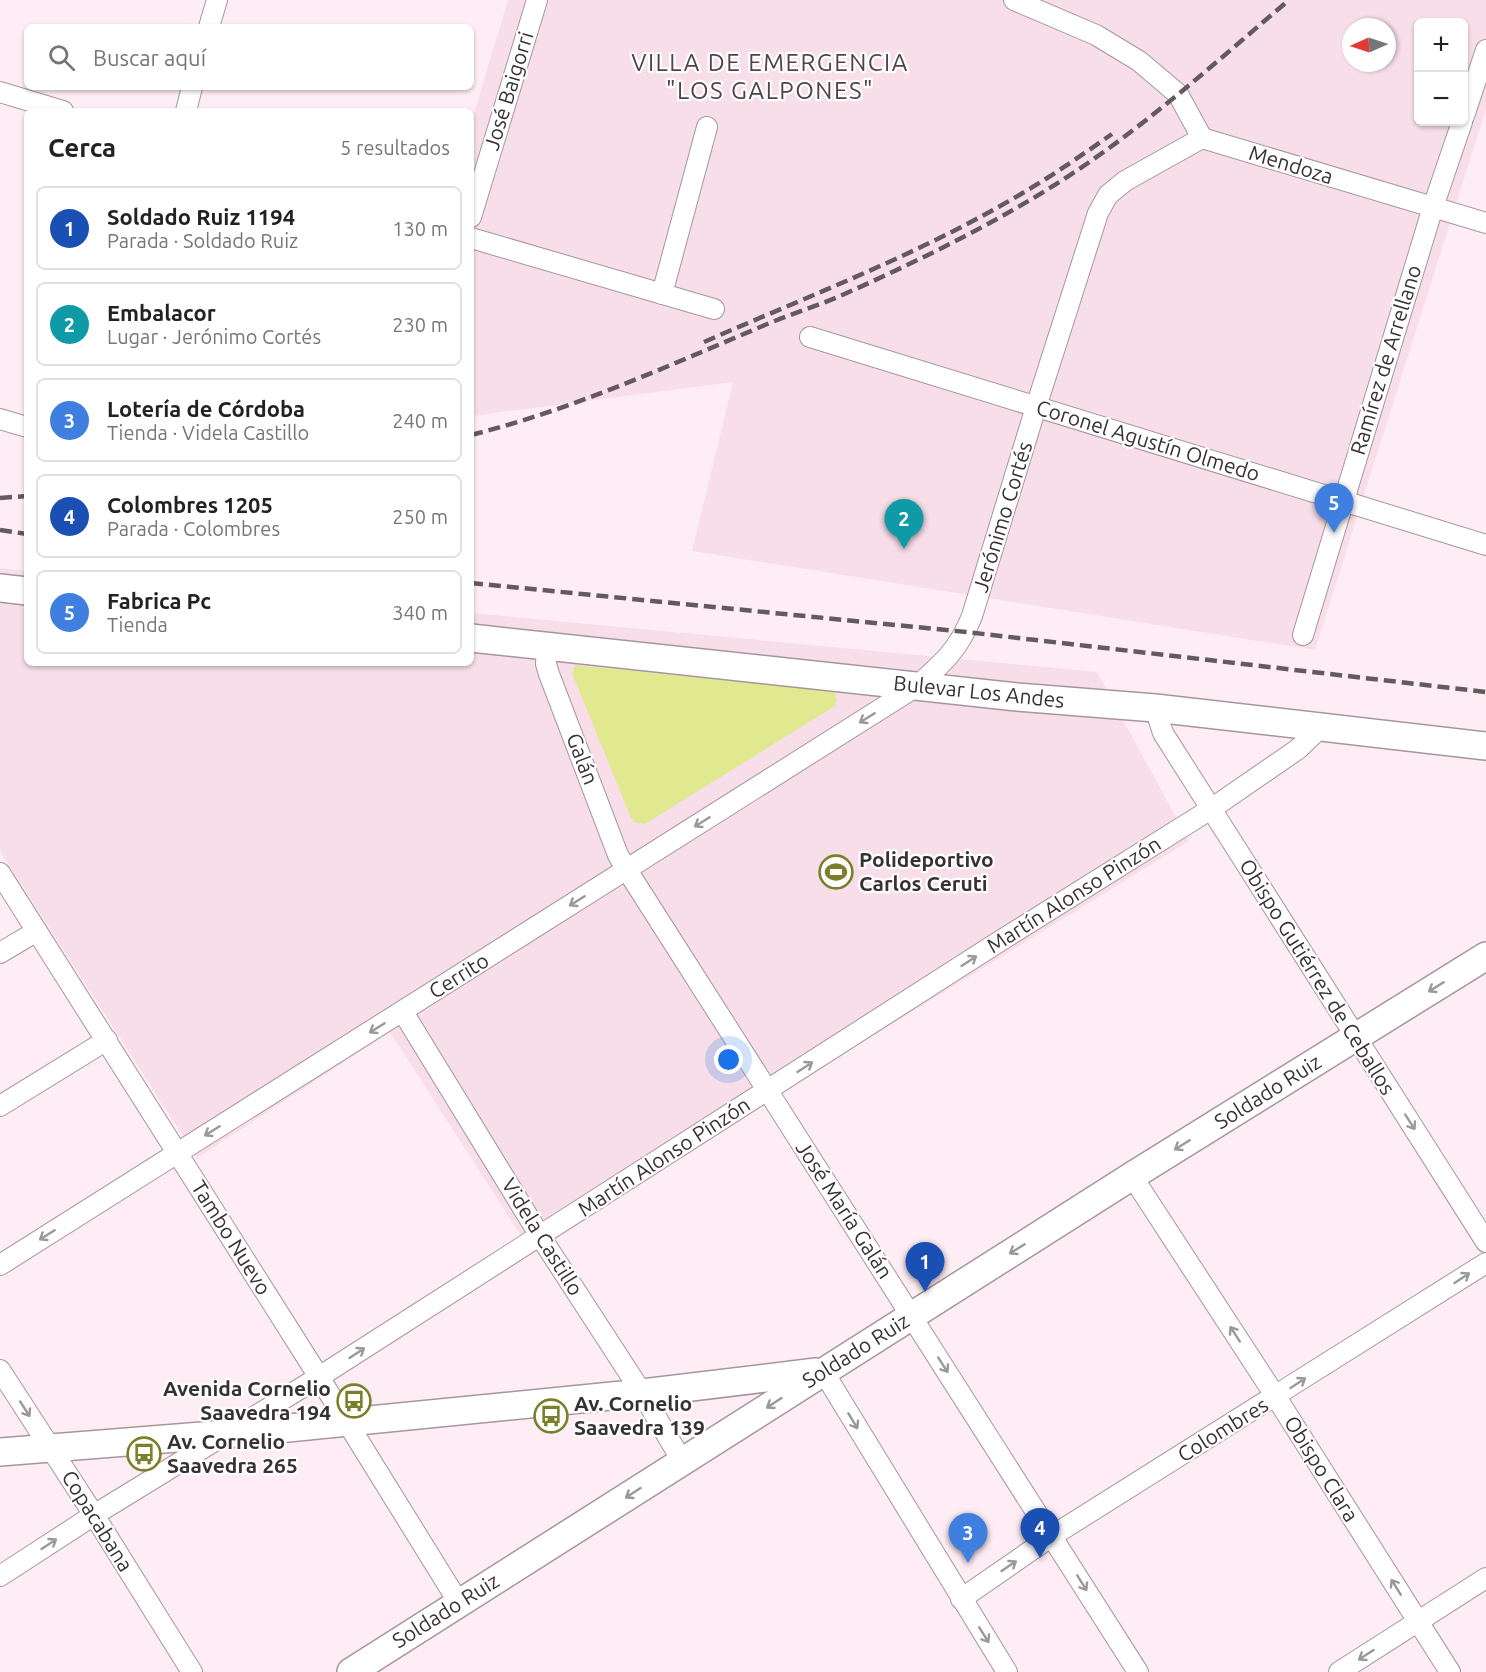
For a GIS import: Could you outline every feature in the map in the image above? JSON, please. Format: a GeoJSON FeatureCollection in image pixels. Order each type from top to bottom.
{"type":"FeatureCollection","features":[{"type":"Feature","properties":{"kind":"main road"},"geometry":{"type":"LineString","coordinates":[[0,588],[24,591]]}},
{"type":"Feature","properties":{"kind":"main road","name":"Bulevar Los Andes"},"geometry":{"type":"LineString","coordinates":[[474,639],[1017,697],[1155,708],[1486,746]]}},
{"type":"Feature","properties":{"kind":"main road","name":"Soldado Ruiz"},"geometry":{"type":"LineString","coordinates":[[351,1672],[1132,1176],[1486,956]]}},
{"type":"Feature","properties":{"kind":"main road"},"geometry":{"type":"LineString","coordinates":[[0,1452],[226,1434],[642,1393],[823,1371]]}},
{"type":"Feature","properties":{"kind":"street"},"geometry":{"type":"LineString","coordinates":[[210,24],[217,0]]}},
{"type":"Feature","properties":{"kind":"street","name":"José Baigorri"},"geometry":{"type":"LineString","coordinates":[[474,207],[537,0]]}},
{"type":"Feature","properties":{"kind":"street"},"geometry":{"type":"LineString","coordinates":[[1014,0],[1096,34],[1139,61],[1178,94],[1202,138]]}},
{"type":"Feature","properties":{"kind":"street"},"geometry":{"type":"LineString","coordinates":[[1468,104],[1486,50]]}},
{"type":"Feature","properties":{"kind":"street"},"geometry":{"type":"LineString","coordinates":[[187,108],[191,90]]}},
{"type":"Feature","properties":{"kind":"street"},"geometry":{"type":"LineString","coordinates":[[0,92],[53,108]]}},
{"type":"Feature","properties":{"kind":"street","name":"Ramírez de Arrellano"},"geometry":{"type":"LineString","coordinates":[[1304,635],[1433,207],[1461,126]]}},
{"type":"Feature","properties":{"kind":"street"},"geometry":{"type":"LineString","coordinates":[[662,294],[707,127]]}},
{"type":"Feature","properties":{"kind":"street","name":"Jerónimo Cortés"},"geometry":{"type":"LineString","coordinates":[[916,686],[941,665],[958,646],[966,632],[1098,213],[1108,195],[1125,181],[1202,138]]}},
{"type":"Feature","properties":{"kind":"street","name":"Mendoza"},"geometry":{"type":"LineString","coordinates":[[1202,138],[1486,223]]}},
{"type":"Feature","properties":{"kind":"street"},"geometry":{"type":"LineString","coordinates":[[474,239],[714,309]]}},
{"type":"Feature","properties":{"kind":"street","name":"Coronel Agustín Olmedo"},"geometry":{"type":"LineString","coordinates":[[810,337],[1486,545]]}},
{"type":"Feature","properties":{"kind":"street"},"geometry":{"type":"LineString","coordinates":[[0,419],[24,426]]}},
{"type":"Feature","properties":{"kind":"street","name":"Galán"},"geometry":{"type":"LineString","coordinates":[[547,647],[546,664],[549,674],[618,855],[627,870]]}},
{"type":"Feature","properties":{"kind":"street","name":"Cerrito"},"geometry":{"type":"LineString","coordinates":[[0,1265],[916,686]]}},
{"type":"Feature","properties":{"kind":"street","name":"Obispo Gutiérrez de Ceballos"},"geometry":{"type":"LineString","coordinates":[[1155,708],[1163,733],[1486,1242]]}},
{"type":"Feature","properties":{"kind":"street","name":"Martín Alonso Pinzón"},"geometry":{"type":"LineString","coordinates":[[0,1576],[94,1515],[319,1377],[1211,809],[1298,749],[1321,727]]}},
{"type":"Feature","properties":{"kind":"street","name":"José María Galán"},"geometry":{"type":"LineString","coordinates":[[627,870],[1138,1672]]}},
{"type":"Feature","properties":{"kind":"street","name":"Tambo Nuevo"},"geometry":{"type":"LineString","coordinates":[[0,873],[347,1421],[459,1603]]}},
{"type":"Feature","properties":{"kind":"street"},"geometry":{"type":"LineString","coordinates":[[0,953],[37,931]]}},
{"type":"Feature","properties":{"kind":"street","name":"Videla Castillo"},"geometry":{"type":"LineString","coordinates":[[403,1012],[540,1236],[642,1393],[682,1461]]}},
{"type":"Feature","properties":{"kind":"street"},"geometry":{"type":"LineString","coordinates":[[0,1106],[107,1040]]}},
{"type":"Feature","properties":{"kind":"street","name":"Obispo Clara"},"geometry":{"type":"LineString","coordinates":[[1132,1176],[1276,1397],[1450,1672]]}},
{"type":"Feature","properties":{"kind":"street","name":"Colombres"},"geometry":{"type":"LineString","coordinates":[[961,1599],[1053,1536],[1486,1263]]}},
{"type":"Feature","properties":{"kind":"street","name":"Copacabana"},"geometry":{"type":"LineString","coordinates":[[0,1370],[192,1672]]}},
{"type":"Feature","properties":{"kind":"street"},"geometry":{"type":"LineString","coordinates":[[823,1371],[1006,1672]]}},
{"type":"Feature","properties":{"kind":"street"},"geometry":{"type":"LineString","coordinates":[[1339,1672],[1486,1578]]}},
{"type":"Feature","properties":{"kind":"shaded area"},"geometry":{"type":"Polygon","coordinates":[[[508,0],[1486,0],[1486,109],[1315,650],[692,551],[733,382],[474,416],[474,113],[508,0]]]}},
{"type":"Feature","properties":{"kind":"shaded area"},"geometry":{"type":"Polygon","coordinates":[[[0,568],[24,571],[24,666],[474,666],[474,613],[1097,672],[1189,841],[529,1248],[390,1032],[197,1158],[0,851],[0,568]]]}},
{"type":"Feature","properties":{"kind":"green space"},"geometry":{"type":"Polygon","coordinates":[[[575,665],[827,690],[835,693],[837,701],[835,706],[645,824],[636,823],[631,818],[572,673],[575,665]]]}},
{"type":"Feature","properties":{"kind":"railway"},"geometry":{"type":"LineString","coordinates":[[474,434],[547,413],[620,386],[838,297],[972,233],[1060,182],[1140,125],[1289,0]]}},
{"type":"Feature","properties":{"kind":"railway"},"geometry":{"type":"LineString","coordinates":[[704,342],[865,273],[944,236],[1033,187],[1112,134]]}},
{"type":"Feature","properties":{"kind":"railway"},"geometry":{"type":"LineString","coordinates":[[0,498],[24,496]]}},
{"type":"Feature","properties":{"kind":"railway"},"geometry":{"type":"LineString","coordinates":[[0,530],[24,534]]}},
{"type":"Feature","properties":{"kind":"railway"},"geometry":{"type":"LineString","coordinates":[[474,583],[966,632],[1486,692]]}},
{"type":"Feature","properties":{"kind":"place","name":"Fabrica Pc"},"geometry":{"type":"Point","coordinates":[1334,533]}},
{"type":"Feature","properties":{"kind":"place","name":"Embalacor"},"geometry":{"type":"Point","coordinates":[904,549]}},
{"type":"Feature","properties":{"kind":"place","name":"Polideportivo Carlos Ceruti"},"geometry":{"type":"Point","coordinates":[836,872]}},
{"type":"Feature","properties":{"kind":"place","name":"Soldado Ruiz 1194"},"geometry":{"type":"Point","coordinates":[925,1292]}},
{"type":"Feature","properties":{"kind":"place","name":"Avenida Cornelio Saavedra 194"},"geometry":{"type":"Point","coordinates":[354,1401]}},
{"type":"Feature","properties":{"kind":"place","name":"Av. Cornelio Saavedra 139"},"geometry":{"type":"Point","coordinates":[551,1416]}},
{"type":"Feature","properties":{"kind":"place","name":"Av. Cornelio Saavedra 265"},"geometry":{"type":"Point","coordinates":[144,1454]}},
{"type":"Feature","properties":{"kind":"place","name":"Colombres 1205"},"geometry":{"type":"Point","coordinates":[1040,1558]}},
{"type":"Feature","properties":{"kind":"place","name":"Lotería de Córdoba"},"geometry":{"type":"Point","coordinates":[968,1563]}},
{"type":"Feature","properties":{"kind":"district","name":"VILLA DE EMERGENCIA \"LOS GALPONES\""},"geometry":{"type":"Point","coordinates":[770,77]}}]}
